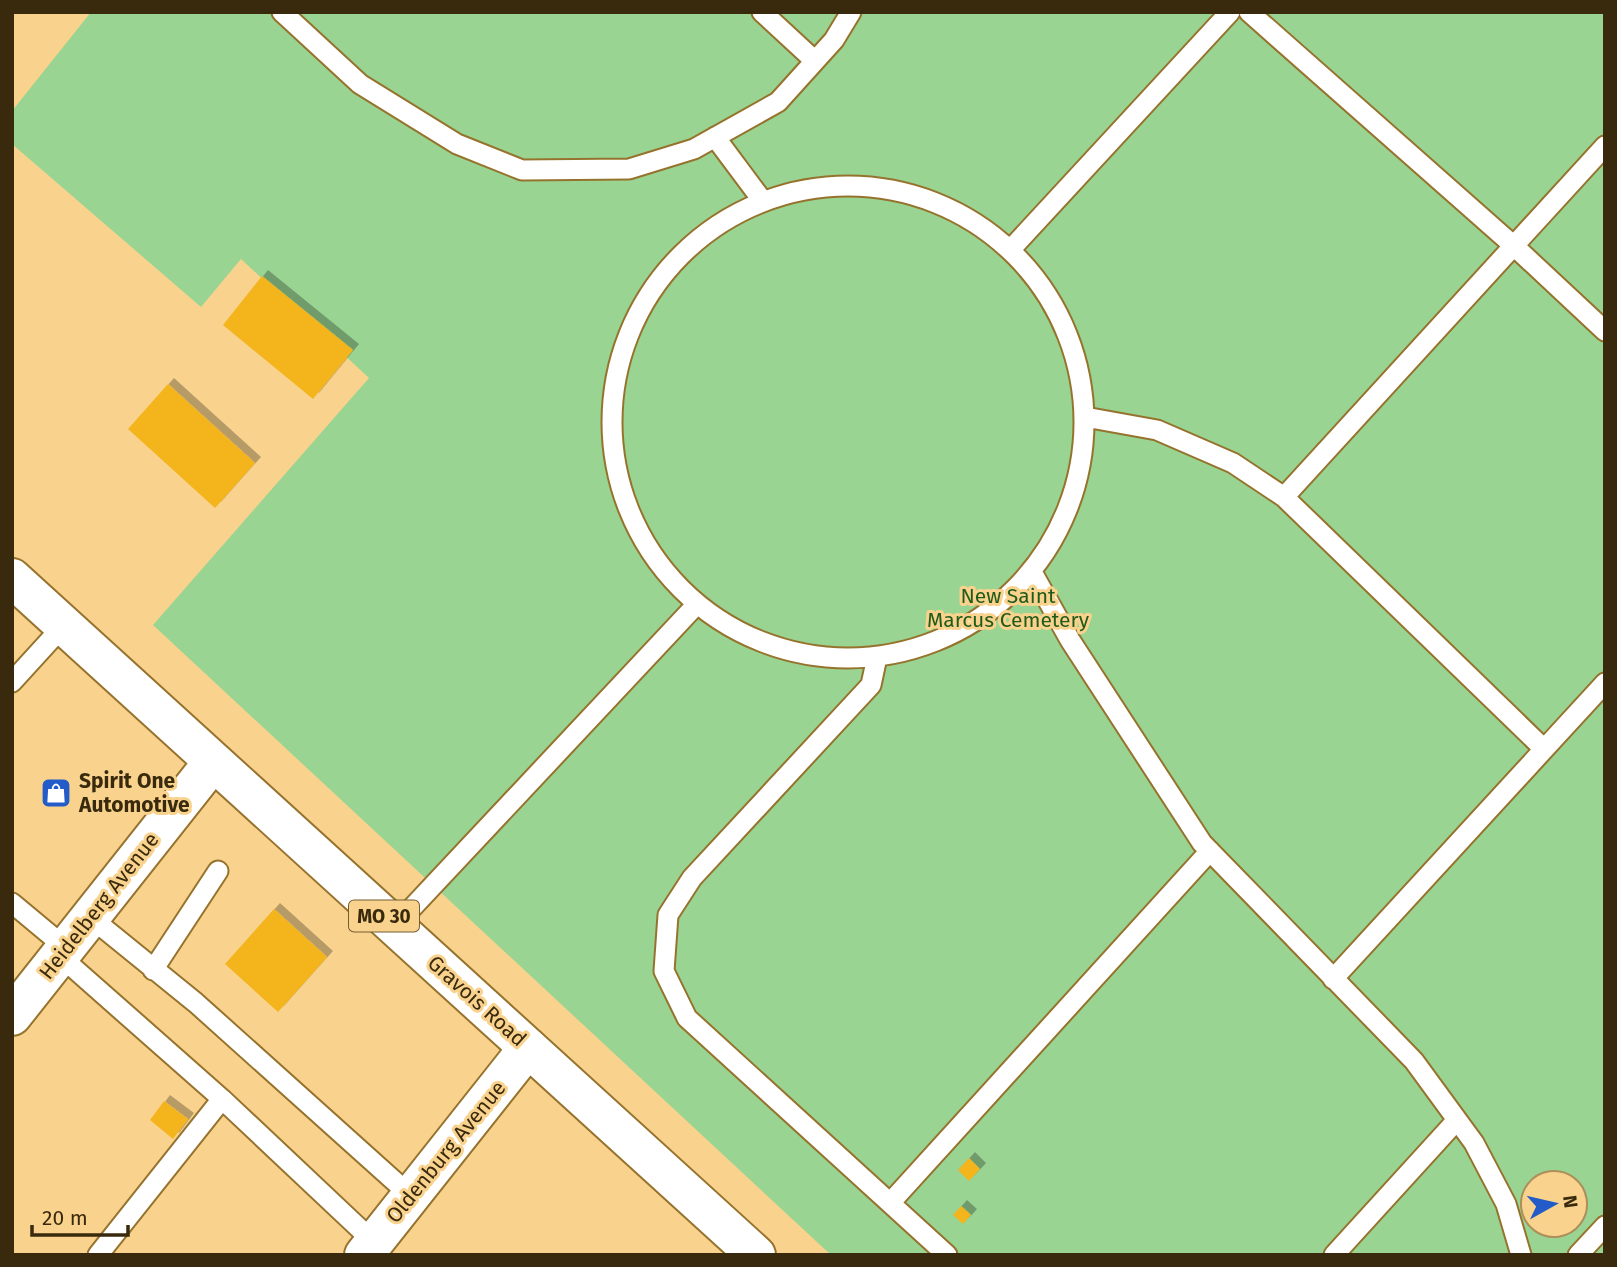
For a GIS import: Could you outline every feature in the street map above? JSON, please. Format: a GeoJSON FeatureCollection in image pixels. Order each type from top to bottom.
{"type":"FeatureCollection","features":[{"type":"Feature","properties":{"kind":"main road","name":"Gravois Road"},"geometry":{"type":"LineString","coordinates":[[12,578],[756,1255]]}},
{"type":"Feature","properties":{"kind":"main road","name":"Heidelberg Avenue"},"geometry":{"type":"LineString","coordinates":[[12,1016],[213,762]]}},
{"type":"Feature","properties":{"kind":"main road","name":"Oldenburg Avenue"},"geometry":{"type":"LineString","coordinates":[[375,1251],[411,1196],[528,1048]]}},
{"type":"Feature","properties":{"kind":"lane"},"geometry":{"type":"LineString","coordinates":[[282,12],[360,84],[457,144],[522,170],[629,169],[694,149],[778,102],[834,40],[851,12]]}},
{"type":"Feature","properties":{"kind":"lane"},"geometry":{"type":"LineString","coordinates":[[762,12],[815,61]]}},
{"type":"Feature","properties":{"kind":"lane"},"geometry":{"type":"LineString","coordinates":[[1011,249],[1230,12]]}},
{"type":"Feature","properties":{"kind":"lane"},"geometry":{"type":"LineString","coordinates":[[1249,12],[1514,246],[1605,331]]}},
{"type":"Feature","properties":{"kind":"lane"},"geometry":{"type":"LineString","coordinates":[[715,137],[762,200]]}},
{"type":"Feature","properties":{"kind":"lane"},"geometry":{"type":"LineString","coordinates":[[1284,497],[1605,146]]}},
{"type":"Feature","properties":{"kind":"lane"},"geometry":{"type":"LineString","coordinates":[[827,185],[894,189],[957,211],[1011,249],[1050,298],[1075,355],[1084,417],[1079,472],[1061,525],[1032,572],[988,613],[936,642],[877,657],[814,657],[752,638],[697,604],[651,552],[621,488],[612,419],[622,349],[654,287],[701,236],[762,200],[827,185]]}},
{"type":"Feature","properties":{"kind":"lane"},"geometry":{"type":"LineString","coordinates":[[1084,417],[1157,430],[1233,463],[1284,497],[1544,749]]}},
{"type":"Feature","properties":{"kind":"lane"},"geometry":{"type":"LineString","coordinates":[[1032,572],[1132,738],[1210,850],[1414,1061],[1474,1143],[1506,1204],[1521,1255]]}},
{"type":"Feature","properties":{"kind":"lane"},"geometry":{"type":"LineString","coordinates":[[395,926],[697,604]]}},
{"type":"Feature","properties":{"kind":"lane"},"geometry":{"type":"LineString","coordinates":[[12,682],[64,625]]}},
{"type":"Feature","properties":{"kind":"lane"},"geometry":{"type":"LineString","coordinates":[[877,657],[871,685],[692,878],[668,915],[664,941],[664,971],[687,1018],[947,1255]]}},
{"type":"Feature","properties":{"kind":"lane"},"geometry":{"type":"LineString","coordinates":[[1333,979],[1605,683]]}},
{"type":"Feature","properties":{"kind":"lane"},"geometry":{"type":"LineString","coordinates":[[890,1203],[1210,850]]}},
{"type":"Feature","properties":{"kind":"lane"},"geometry":{"type":"LineString","coordinates":[[153,970],[218,871]]}},
{"type":"Feature","properties":{"kind":"lane"},"geometry":{"type":"LineString","coordinates":[[12,903],[222,1099],[375,1251]]}},
{"type":"Feature","properties":{"kind":"lane"},"geometry":{"type":"LineString","coordinates":[[90,918],[196,1003],[411,1196]]}},
{"type":"Feature","properties":{"kind":"lane"},"geometry":{"type":"LineString","coordinates":[[98,1255],[222,1099]]}},
{"type":"Feature","properties":{"kind":"lane"},"geometry":{"type":"LineString","coordinates":[[1335,1255],[1457,1120]]}},
{"type":"Feature","properties":{"kind":"lane"},"geometry":{"type":"LineString","coordinates":[[1578,1255],[1605,1226]]}},
{"type":"Feature","properties":{"kind":"green space","name":"New Saint Marcus Cemetery"},"geometry":{"type":"Polygon","coordinates":[[[91,12],[1605,12],[1605,1255],[831,1255],[153,625],[369,378],[241,259],[201,307],[12,144],[12,111],[91,12]]]}},
{"type":"Feature","properties":{"kind":"building"},"geometry":{"type":"Polygon","coordinates":[[[262,276],[353,350],[313,399],[223,325],[262,276]]]}},
{"type":"Feature","properties":{"kind":"building"},"geometry":{"type":"Polygon","coordinates":[[[168,384],[255,463],[215,508],[128,429],[168,384]]]}},
{"type":"Feature","properties":{"kind":"building"},"geometry":{"type":"Polygon","coordinates":[[[274,909],[327,957],[278,1012],[225,964],[274,909]]]}},
{"type":"Feature","properties":{"kind":"building"},"geometry":{"type":"Polygon","coordinates":[[[164,1101],[188,1119],[173,1139],[150,1120],[164,1101]]]}},
{"type":"Feature","properties":{"kind":"building"},"geometry":{"type":"Polygon","coordinates":[[[969,1158],[980,1169],[969,1181],[958,1170],[969,1158]]]}},
{"type":"Feature","properties":{"kind":"building"},"geometry":{"type":"Polygon","coordinates":[[[961,1206],[971,1215],[963,1224],[953,1215],[961,1206]]]}},
{"type":"Feature","properties":{"kind":"place","name":"Spirit One Automotive"},"geometry":{"type":"Point","coordinates":[56,793]}}]}
